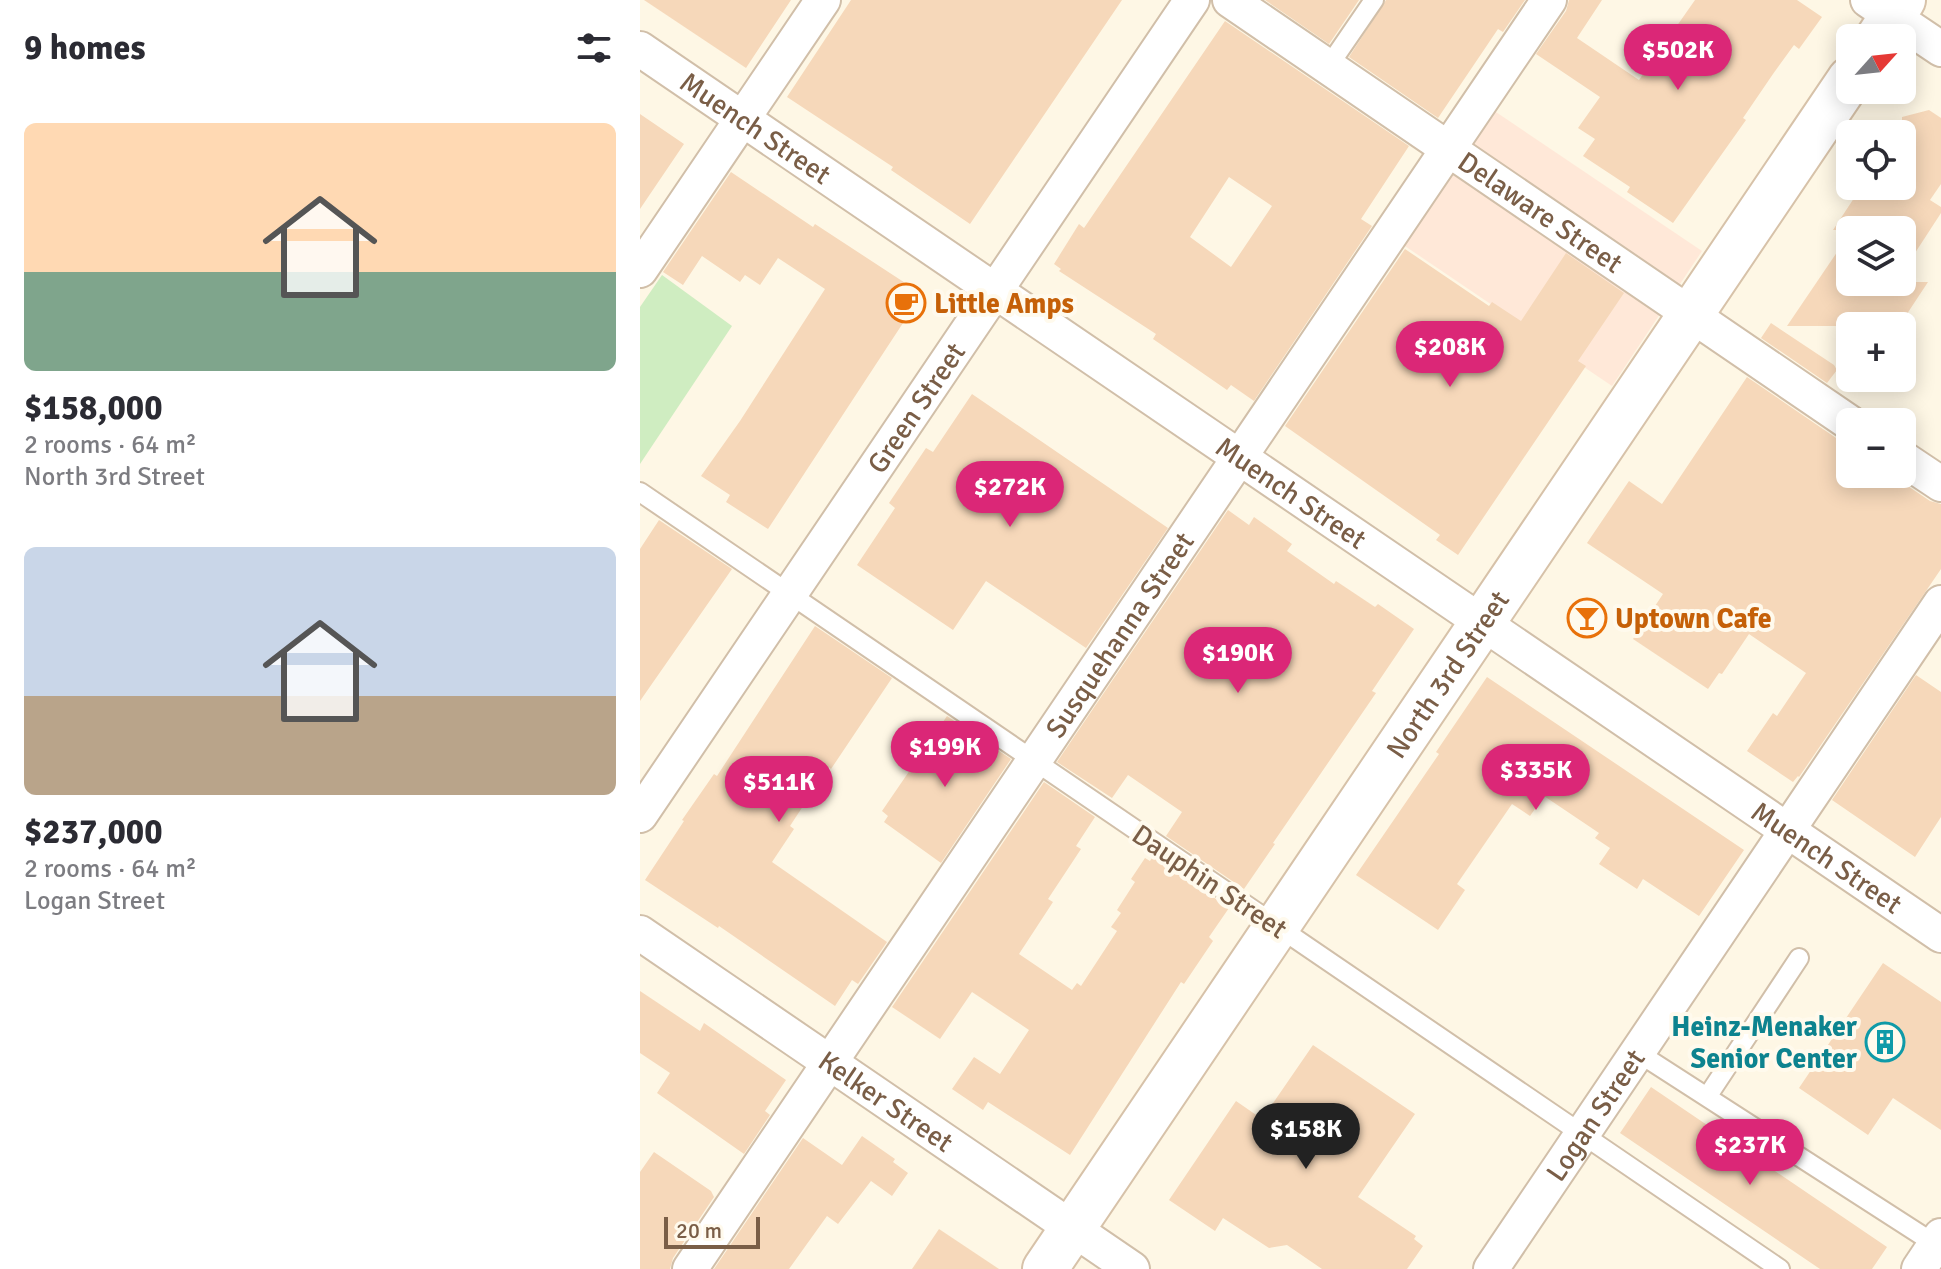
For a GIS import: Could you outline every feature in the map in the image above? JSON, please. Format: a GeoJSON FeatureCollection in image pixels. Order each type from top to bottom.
{"type":"FeatureCollection","features":[{"type":"Feature","properties":{"kind":"main road","name":"North 3rd Street"},"geometry":{"type":"LineString","coordinates":[[1045,1269],[1836,100]]}},
{"type":"Feature","properties":{"kind":"street"},"geometry":{"type":"LineString","coordinates":[[640,270],[823,0]]}},
{"type":"Feature","properties":{"kind":"street","name":"Green Street"},"geometry":{"type":"LineString","coordinates":[[640,815],[1192,0]]}},
{"type":"Feature","properties":{"kind":"street","name":"Delaware Street"},"geometry":{"type":"LineString","coordinates":[[1230,0],[1836,413]]}},
{"type":"Feature","properties":{"kind":"street","name":"Susquehanna Street"},"geometry":{"type":"LineString","coordinates":[[690,1269],[1549,0]]}},
{"type":"Feature","properties":{"kind":"street"},"geometry":{"type":"LineString","coordinates":[[1885,14],[1941,49]]}},
{"type":"Feature","properties":{"kind":"street","name":"Muench Street"},"geometry":{"type":"LineString","coordinates":[[640,49],[1941,935]]}},
{"type":"Feature","properties":{"kind":"street"},"geometry":{"type":"LineString","coordinates":[[1916,467],[1941,484]]}},
{"type":"Feature","properties":{"kind":"street","name":"Logan Street"},"geometry":{"type":"LineString","coordinates":[[1491,1269],[1941,603]]}},
{"type":"Feature","properties":{"kind":"street","name":"Kelker Street"},"geometry":{"type":"LineString","coordinates":[[640,933],[1132,1269]]}},
{"type":"Feature","properties":{"kind":"lane"},"geometry":{"type":"LineString","coordinates":[[1328,67],[1374,0]]}},
{"type":"Feature","properties":{"kind":"lane","name":"Dauphin Street"},"geometry":{"type":"LineString","coordinates":[[640,492],[1780,1269]]}},
{"type":"Feature","properties":{"kind":"lane"},"geometry":{"type":"LineString","coordinates":[[1707,1097],[1799,958]]}},
{"type":"Feature","properties":{"kind":"lane"},"geometry":{"type":"LineString","coordinates":[[1637,1052],[1932,1250]]}},
{"type":"Feature","properties":{"kind":"shaded area"},"geometry":{"type":"Polygon","coordinates":[[[1484,104],[1702,251],[1612,386],[1393,238],[1484,104]]]}},
{"type":"Feature","properties":{"kind":"green space"},"geometry":{"type":"Polygon","coordinates":[[[662,275],[732,326],[640,464],[640,307],[662,275]]]}},
{"type":"Feature","properties":{"kind":"building"},"geometry":{"type":"Polygon","coordinates":[[[644,0],[791,0],[746,68],[644,0]]]}},
{"type":"Feature","properties":{"kind":"building"},"geometry":{"type":"Polygon","coordinates":[[[851,0],[1122,0],[970,224],[891,170],[893,167],[787,97],[851,0]]]}},
{"type":"Feature","properties":{"kind":"building"},"geometry":{"type":"Polygon","coordinates":[[[1265,0],[1359,0],[1329,44],[1265,0]]]}},
{"type":"Feature","properties":{"kind":"building"},"geometry":{"type":"Polygon","coordinates":[[[1386,0],[1525,0],[1503,32],[1498,29],[1438,118],[1349,57],[1386,0]]]}},
{"type":"Feature","properties":{"kind":"building"},"geometry":{"type":"Polygon","coordinates":[[[1569,0],[1602,0],[1577,38],[1639,80],[1695,0],[1797,0],[1822,17],[1799,49],[1794,45],[1773,74],[1743,118],[1746,120],[1673,223],[1627,192],[1630,187],[1583,156],[1595,139],[1578,128],[1600,97],[1536,54],[1566,11],[1569,0]]]}},
{"type":"Feature","properties":{"kind":"building"},"geometry":{"type":"Polygon","coordinates":[[[1225,21],[1409,146],[1361,219],[1372,226],[1254,401],[1231,385],[1227,390],[1153,339],[1156,334],[1059,271],[1061,269],[1054,264],[1079,224],[1084,228],[1225,21]],[[1229,177],[1190,237],[1231,267],[1272,206],[1229,177]]]}},
{"type":"Feature","properties":{"kind":"building"},"geometry":{"type":"Polygon","coordinates":[[[1929,110],[1941,118],[1941,184],[1930,200],[1941,207],[1941,213],[1916,251],[1916,216],[1842,216],[1853,200],[1916,200],[1916,120],[1902,120],[1902,117],[1929,110]]]}},
{"type":"Feature","properties":{"kind":"building"},"geometry":{"type":"Polygon","coordinates":[[[640,114],[684,144],[640,209],[640,114]]]}},
{"type":"Feature","properties":{"kind":"building"},"geometry":{"type":"Polygon","coordinates":[[[731,172],[922,294],[768,529],[726,502],[730,495],[701,476],[825,289],[778,258],[760,285],[745,275],[740,282],[702,256],[683,285],[663,272],[731,172]]]}},
{"type":"Feature","properties":{"kind":"building"},"geometry":{"type":"Polygon","coordinates":[[[1405,249],[1489,306],[1492,302],[1521,321],[1566,253],[1624,293],[1578,361],[1586,366],[1458,555],[1436,540],[1440,535],[1285,426],[1405,249]]]}},
{"type":"Feature","properties":{"kind":"building"},"geometry":{"type":"Polygon","coordinates":[[[1836,254],[1836,296],[1916,296],[1916,282],[1928,282],[1908,312],[1836,312],[1836,326],[1787,326],[1836,254]]]}},
{"type":"Feature","properties":{"kind":"building"},"geometry":{"type":"Polygon","coordinates":[[[1771,323],[1834,365],[1836,371],[1827,383],[1761,338],[1771,323]]]}},
{"type":"Feature","properties":{"kind":"building"},"geometry":{"type":"Polygon","coordinates":[[[1747,377],[1836,438],[1836,488],[1911,488],[1930,501],[1941,504],[1941,569],[1793,782],[1747,751],[1773,713],[1777,716],[1806,673],[1749,634],[1708,689],[1633,639],[1663,594],[1587,543],[1629,481],[1662,504],[1747,377]]]}},
{"type":"Feature","properties":{"kind":"building"},"geometry":{"type":"Polygon","coordinates":[[[972,394],[1168,528],[1086,648],[986,581],[953,630],[857,565],[895,508],[889,503],[926,448],[933,452],[972,394]]]}},
{"type":"Feature","properties":{"kind":"building"},"geometry":{"type":"Polygon","coordinates":[[[1228,510],[1249,525],[1254,517],[1292,544],[1287,551],[1334,584],[1336,581],[1375,607],[1378,604],[1414,629],[1372,691],[1376,693],[1244,889],[1166,836],[1182,812],[1128,775],[1112,798],[1057,762],[1228,510]]]}},
{"type":"Feature","properties":{"kind":"building"},"geometry":{"type":"Polygon","coordinates":[[[659,520],[732,569],[640,701],[640,549],[659,520]]]}},
{"type":"Feature","properties":{"kind":"building"},"geometry":{"type":"Polygon","coordinates":[[[815,626],[892,678],[790,826],[794,829],[772,862],[887,942],[858,984],[852,980],[835,1006],[719,926],[645,880],[682,820],[714,774],[717,776],[815,626]]]}},
{"type":"Feature","properties":{"kind":"building"},"geometry":{"type":"Polygon","coordinates":[[[1916,675],[1941,692],[1941,817],[1915,857],[1832,800],[1916,675]]]}},
{"type":"Feature","properties":{"kind":"building"},"geometry":{"type":"Polygon","coordinates":[[[1487,677],[1744,850],[1699,916],[1643,879],[1637,889],[1599,864],[1610,848],[1595,838],[1599,833],[1544,796],[1530,816],[1512,804],[1457,884],[1465,890],[1438,930],[1356,875],[1439,754],[1436,752],[1487,677]]]}},
{"type":"Feature","properties":{"kind":"building"},"geometry":{"type":"Polygon","coordinates":[[[947,716],[1011,759],[941,863],[884,822],[888,816],[882,811],[947,716]]]}},
{"type":"Feature","properties":{"kind":"building"},"geometry":{"type":"Polygon","coordinates":[[[1044,782],[1095,817],[1076,846],[1081,849],[1048,899],[1053,902],[1019,954],[1072,990],[1077,983],[1081,986],[1117,931],[1111,927],[1121,913],[1117,910],[1135,882],[1131,879],[1145,858],[1150,861],[1153,856],[1229,908],[1209,937],[1213,941],[1184,984],[1181,982],[1070,1155],[988,1102],[983,1110],[952,1089],[974,1057],[1000,1074],[1029,1030],[972,992],[940,1039],[892,1007],[1044,782]]]}},
{"type":"Feature","properties":{"kind":"building","name":"Heinz-Menaker Senior Center"},"geometry":{"type":"Polygon","coordinates":[[[1883,963],[1941,1002],[1941,1130],[1893,1098],[1868,1135],[1799,1088],[1883,963]]]}},
{"type":"Feature","properties":{"kind":"building"},"geometry":{"type":"Polygon","coordinates":[[[640,991],[700,1031],[704,1023],[786,1080],[765,1111],[770,1115],[744,1154],[657,1093],[670,1073],[640,1053],[640,991]]]}},
{"type":"Feature","properties":{"kind":"building"},"geometry":{"type":"Polygon","coordinates":[[[1313,1045],[1415,1114],[1358,1197],[1416,1236],[1414,1239],[1423,1246],[1407,1269],[1322,1269],[1287,1245],[1269,1248],[1223,1218],[1215,1231],[1169,1200],[1236,1101],[1262,1119],[1313,1045]]]}},
{"type":"Feature","properties":{"kind":"building"},"geometry":{"type":"Polygon","coordinates":[[[1651,1087],[1887,1247],[1872,1269],[1820,1269],[1620,1133],[1651,1087]]]}},
{"type":"Feature","properties":{"kind":"building"},"geometry":{"type":"Polygon","coordinates":[[[862,1136],[895,1159],[893,1162],[908,1173],[892,1196],[871,1181],[838,1224],[827,1216],[789,1269],[714,1269],[803,1138],[842,1165],[862,1136]]]}},
{"type":"Feature","properties":{"kind":"building"},"geometry":{"type":"Polygon","coordinates":[[[654,1152],[711,1191],[714,1197],[673,1258],[670,1269],[640,1269],[640,1172],[654,1152]]]}},
{"type":"Feature","properties":{"kind":"building"},"geometry":{"type":"Polygon","coordinates":[[[939,1229],[999,1269],[912,1269],[939,1229]]]}},
{"type":"Feature","properties":{"kind":"place","name":"Little Amps"},"geometry":{"type":"Point","coordinates":[906,303]}},
{"type":"Feature","properties":{"kind":"place","name":"Uptown Cafe"},"geometry":{"type":"Point","coordinates":[1587,618]}},
{"type":"Feature","properties":{"kind":"place","name":"Heinz-Menaker Senior Center"},"geometry":{"type":"Point","coordinates":[1885,1042]}}]}
